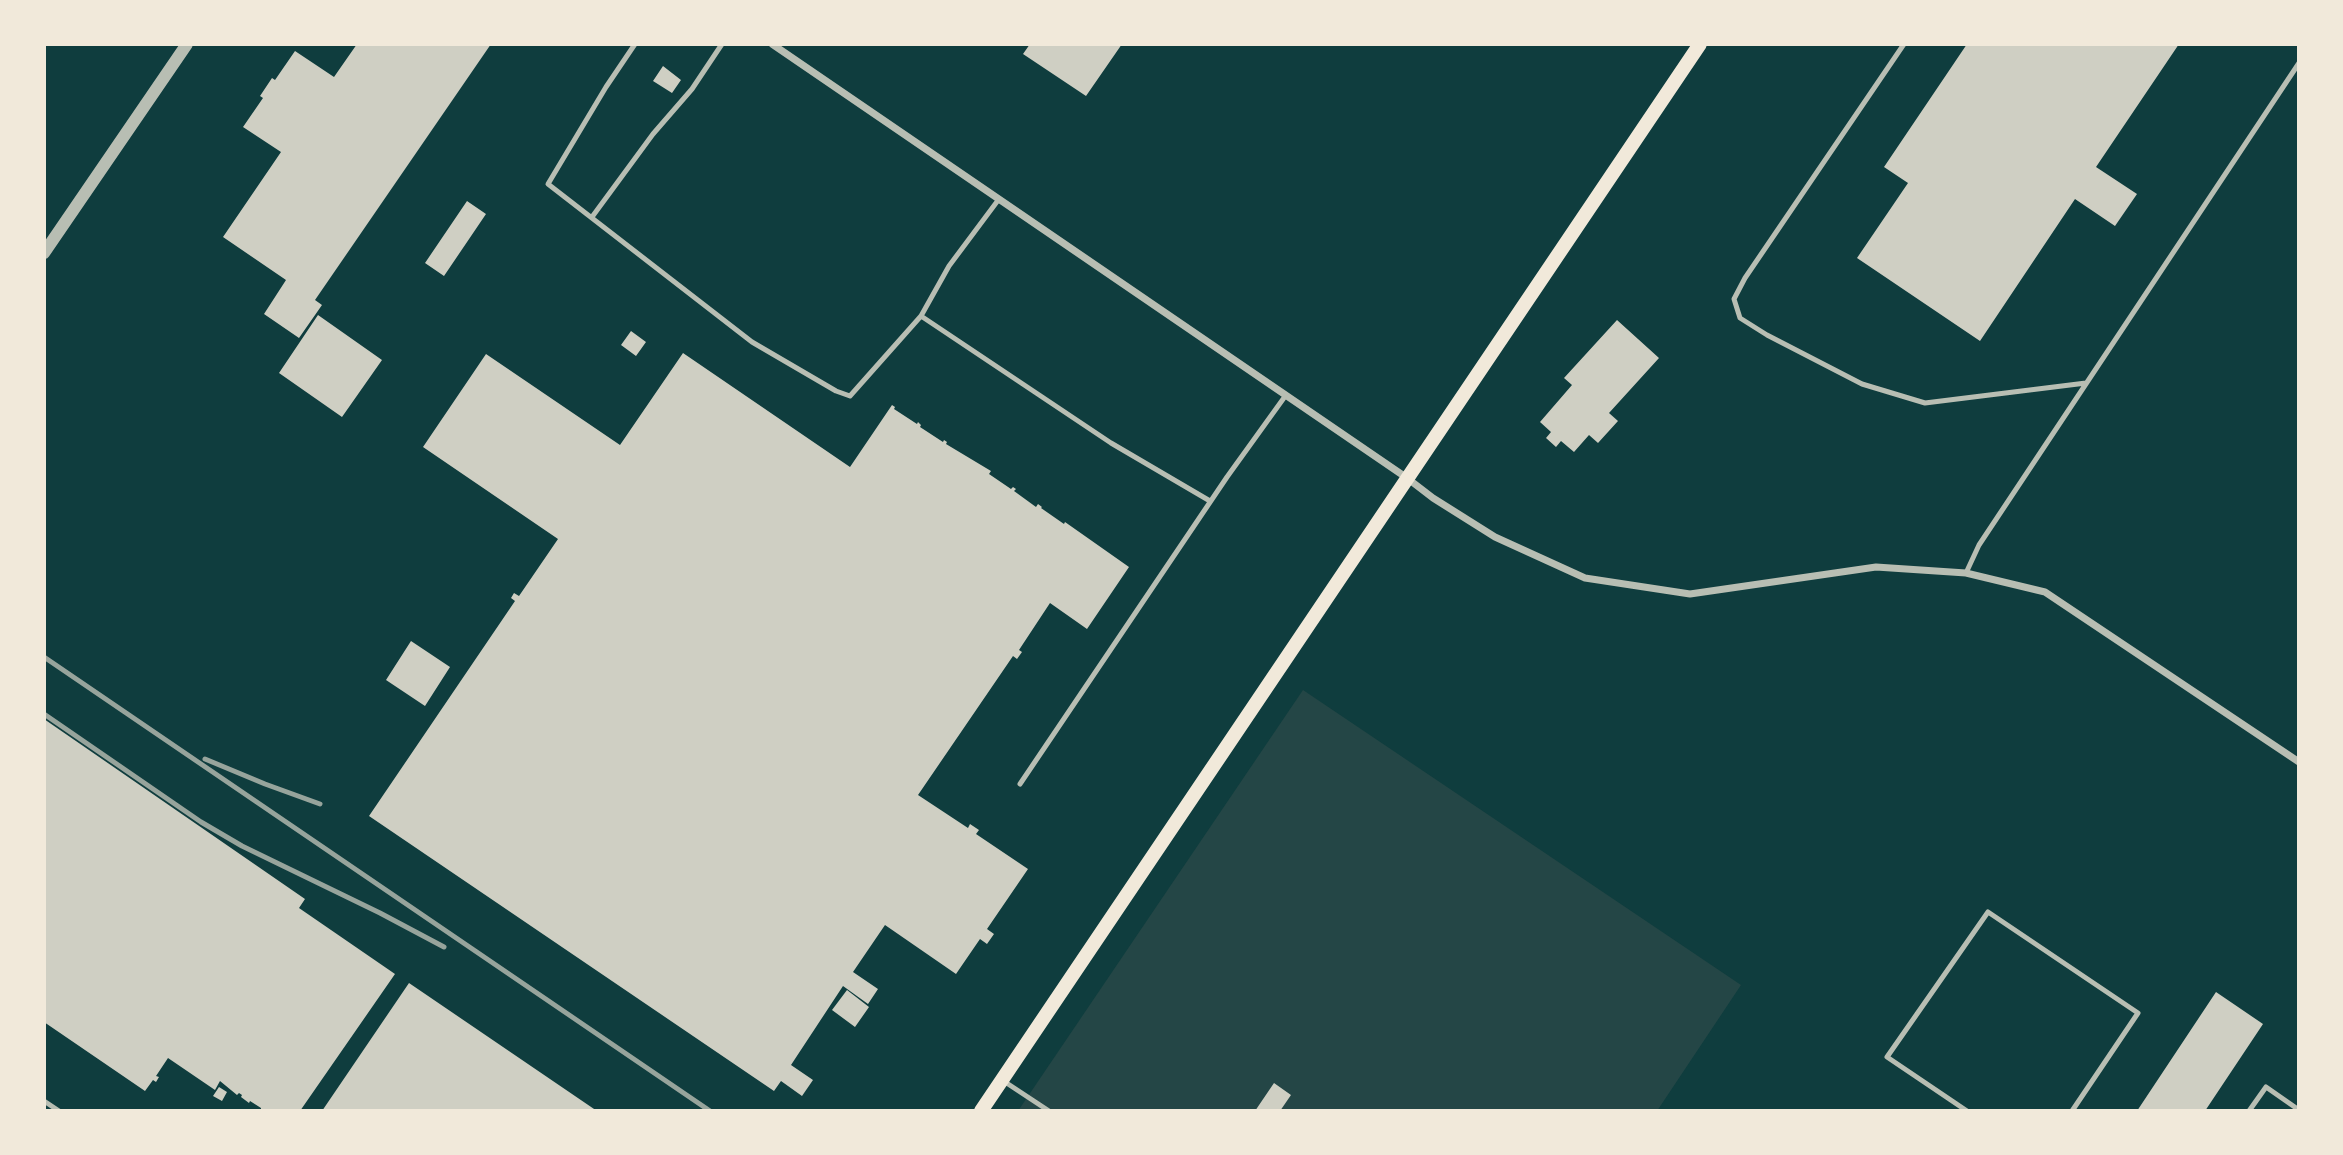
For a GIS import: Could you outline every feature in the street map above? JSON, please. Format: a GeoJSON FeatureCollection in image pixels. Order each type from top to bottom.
{"type":"FeatureCollection","features":[{"type":"Feature","properties":{"kind":"main road"},"geometry":{"type":"LineString","coordinates":[[981,1111],[1700,44]]}},
{"type":"Feature","properties":{"kind":"street"},"geometry":{"type":"LineString","coordinates":[[44,253],[187,44]]}},
{"type":"Feature","properties":{"kind":"street"},"geometry":{"type":"LineString","coordinates":[[772,44],[1433,498],[1496,537],[1585,578],[1690,594],[1876,567],[1966,573],[2045,592],[2299,761]]}},
{"type":"Feature","properties":{"kind":"lane"},"geometry":{"type":"LineString","coordinates":[[635,44],[548,184],[752,342],[836,391],[850,396],[921,316],[949,266],[999,199]]}},
{"type":"Feature","properties":{"kind":"lane"},"geometry":{"type":"LineString","coordinates":[[592,217],[653,134],[692,89],[722,44]]}},
{"type":"Feature","properties":{"kind":"lane"},"geometry":{"type":"LineString","coordinates":[[1904,44],[1745,278],[1734,299],[1740,318],[1862,384],[1925,403],[2086,383]]}},
{"type":"Feature","properties":{"kind":"lane"},"geometry":{"type":"LineString","coordinates":[[1966,573],[1979,545],[2299,63]]}},
{"type":"Feature","properties":{"kind":"lane"},"geometry":{"type":"LineString","coordinates":[[921,316],[1111,443],[1210,501]]}},
{"type":"Feature","properties":{"kind":"lane"},"geometry":{"type":"LineString","coordinates":[[1020,784],[1210,501],[1286,395]]}},
{"type":"Feature","properties":{"kind":"lane"},"geometry":{"type":"LineString","coordinates":[[1967,1111],[1887,1056],[1988,912],[2138,1013],[2072,1111]]}},
{"type":"Feature","properties":{"kind":"lane"},"geometry":{"type":"LineString","coordinates":[[1002,1080],[1049,1111]]}},
{"type":"Feature","properties":{"kind":"lane"},"geometry":{"type":"LineString","coordinates":[[2249,1111],[2266,1087],[2299,1110]]}},
{"type":"Feature","properties":{"kind":"lane"},"geometry":{"type":"LineString","coordinates":[[44,1101],[58,1111]]}},
{"type":"Feature","properties":{"kind":"shaded area"},"geometry":{"type":"Polygon","coordinates":[[[1303,690],[1741,985],[1657,1111],[1018,1111],[1303,690]]]}},
{"type":"Feature","properties":{"kind":"building"},"geometry":{"type":"Polygon","coordinates":[[[357,44],[491,44],[315,300],[322,305],[299,338],[264,314],[286,280],[223,237],[281,152],[243,127],[263,98],[260,96],[272,78],[275,80],[295,51],[334,77],[357,44]]]}},
{"type":"Feature","properties":{"kind":"building"},"geometry":{"type":"Polygon","coordinates":[[[1030,44],[1122,44],[1086,96],[1023,54],[1030,44]]]}},
{"type":"Feature","properties":{"kind":"building"},"geometry":{"type":"Polygon","coordinates":[[[1967,44],[2179,44],[2096,167],[2137,194],[2115,226],[2075,199],[1980,341],[1857,258],[1908,183],[1884,167],[1967,44]]]}},
{"type":"Feature","properties":{"kind":"building"},"geometry":{"type":"Polygon","coordinates":[[[663,66],[681,80],[672,93],[653,81],[663,66]]]}},
{"type":"Feature","properties":{"kind":"building"},"geometry":{"type":"Polygon","coordinates":[[[467,201],[486,214],[444,276],[425,263],[467,201]]]}},
{"type":"Feature","properties":{"kind":"building"},"geometry":{"type":"Polygon","coordinates":[[[318,315],[382,360],[342,417],[279,373],[318,315]]]}},
{"type":"Feature","properties":{"kind":"building"},"geometry":{"type":"Polygon","coordinates":[[[1617,320],[1659,358],[1609,413],[1618,421],[1598,443],[1589,435],[1574,452],[1561,441],[1556,447],[1546,438],[1551,432],[1540,422],[1572,385],[1564,378],[1617,320]]]}},
{"type":"Feature","properties":{"kind":"building"},"geometry":{"type":"Polygon","coordinates":[[[631,331],[646,342],[636,356],[621,345],[631,331]]]}},
{"type":"Feature","properties":{"kind":"building"},"geometry":{"type":"Polygon","coordinates":[[[683,353],[850,467],[892,405],[894,409],[917,424],[918,422],[920,427],[991,471],[989,474],[1011,489],[1016,489],[1014,491],[1036,507],[1038,504],[1129,567],[1087,629],[1050,603],[1019,650],[1022,652],[1017,659],[1013,656],[918,795],[968,828],[970,824],[979,830],[976,834],[1028,869],[987,929],[994,934],[987,944],[980,939],[956,974],[885,925],[853,972],[878,989],[868,1004],[843,986],[791,1065],[813,1080],[802,1096],[781,1081],[774,1091],[369,816],[515,601],[511,598],[514,593],[519,596],[558,539],[423,447],[486,354],[620,445],[683,353]]]}},
{"type":"Feature","properties":{"kind":"building"},"geometry":{"type":"Polygon","coordinates":[[[411,641],[450,667],[425,706],[386,680],[411,641]]]}},
{"type":"Feature","properties":{"kind":"building"},"geometry":{"type":"Polygon","coordinates":[[[44,719],[305,899],[299,908],[395,974],[300,1111],[261,1111],[261,1108],[250,1101],[249,1103],[242,1095],[237,1095],[220,1081],[215,1090],[168,1058],[156,1076],[159,1077],[156,1082],[153,1080],[145,1091],[44,1022],[44,719]]]}},
{"type":"Feature","properties":{"kind":"building"},"geometry":{"type":"Polygon","coordinates":[[[409,983],[597,1111],[322,1111],[409,983]]]}},
{"type":"Feature","properties":{"kind":"building"},"geometry":{"type":"Polygon","coordinates":[[[847,990],[869,1007],[855,1027],[832,1010],[847,990]]]}},
{"type":"Feature","properties":{"kind":"building"},"geometry":{"type":"Polygon","coordinates":[[[2216,992],[2263,1024],[2205,1111],[2137,1111],[2216,992]]]}},
{"type":"Feature","properties":{"kind":"building"},"geometry":{"type":"Polygon","coordinates":[[[1274,1083],[1291,1095],[1280,1111],[1255,1111],[1274,1083]]]}},
{"type":"Feature","properties":{"kind":"building"},"geometry":{"type":"Polygon","coordinates":[[[219,1087],[227,1092],[222,1101],[213,1096],[219,1087]]]}},
{"type":"Feature","properties":{"kind":"railway"},"geometry":{"type":"LineString","coordinates":[[44,657],[710,1111]]}},
{"type":"Feature","properties":{"kind":"railway"},"geometry":{"type":"LineString","coordinates":[[44,714],[201,822],[242,846],[444,947]]}},
{"type":"Feature","properties":{"kind":"railway"},"geometry":{"type":"LineString","coordinates":[[205,759],[320,804]]}}]}
